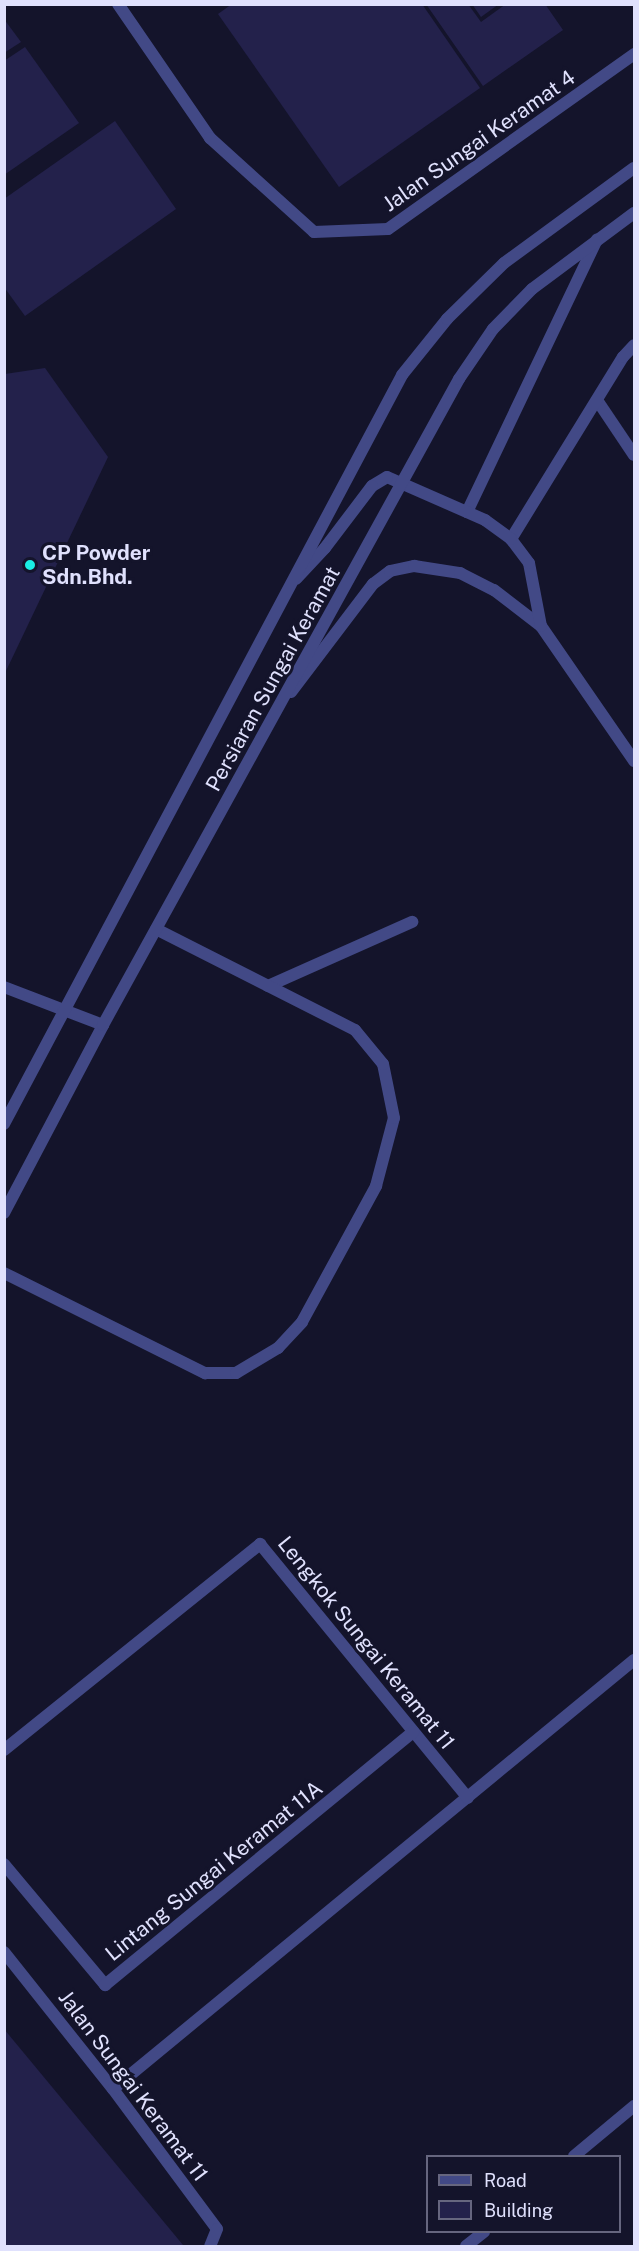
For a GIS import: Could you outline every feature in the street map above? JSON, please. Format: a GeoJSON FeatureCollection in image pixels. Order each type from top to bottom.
{"type":"FeatureCollection","features":[{"type":"Feature","properties":{"kind":"street","name":"Jalan Sungai Keramat 4"},"geometry":{"type":"LineString","coordinates":[[118,4],[210,138],[314,232],[388,229],[634,54]]}},
{"type":"Feature","properties":{"kind":"street","name":"Persiaran Sungai Keramat"},"geometry":{"type":"LineString","coordinates":[[4,1124],[402,375],[447,318],[504,263],[634,168]]}},
{"type":"Feature","properties":{"kind":"street","name":"Persiaran Sungai Keramat"},"geometry":{"type":"LineString","coordinates":[[4,1214],[103,1025],[405,482],[459,379],[493,329],[532,289],[597,238],[634,213]]}},
{"type":"Feature","properties":{"kind":"street"},"geometry":{"type":"LineString","coordinates":[[467,512],[597,238]]}},
{"type":"Feature","properties":{"kind":"street"},"geometry":{"type":"LineString","coordinates":[[511,539],[634,345]]}},
{"type":"Feature","properties":{"kind":"street"},"geometry":{"type":"LineString","coordinates":[[597,400],[634,455]]}},
{"type":"Feature","properties":{"kind":"street"},"geometry":{"type":"LineString","coordinates":[[289,586],[325,548],[372,486],[387,477],[405,482],[467,512],[511,539],[530,563],[541,626]]}},
{"type":"Feature","properties":{"kind":"street"},"geometry":{"type":"LineString","coordinates":[[281,705],[367,593],[390,571],[414,566],[460,573],[494,590],[541,626],[634,761]]}},
{"type":"Feature","properties":{"kind":"street"},"geometry":{"type":"LineString","coordinates":[[268,986],[412,922]]}},
{"type":"Feature","properties":{"kind":"street"},"geometry":{"type":"LineString","coordinates":[[4,1273],[205,1373],[236,1373],[278,1348],[302,1322],[376,1186],[394,1118],[383,1064],[355,1030],[156,929]]}},
{"type":"Feature","properties":{"kind":"street"},"geometry":{"type":"LineString","coordinates":[[4,987],[103,1025]]}},
{"type":"Feature","properties":{"kind":"street","name":"Lengkok Sungai Keramat 11"},"geometry":{"type":"LineString","coordinates":[[4,1749],[260,1544],[468,1798]]}},
{"type":"Feature","properties":{"kind":"street"},"geometry":{"type":"LineString","coordinates":[[113,2089],[634,1660]]}},
{"type":"Feature","properties":{"kind":"street","name":"Lintang Sungai Keramat 11A"},"geometry":{"type":"LineString","coordinates":[[4,1864],[105,1985],[413,1732]]}},
{"type":"Feature","properties":{"kind":"street","name":"Jalan Sungai Keramat 11"},"geometry":{"type":"LineString","coordinates":[[4,1952],[113,2089],[217,2229],[210,2247]]}},
{"type":"Feature","properties":{"kind":"street"},"geometry":{"type":"LineString","coordinates":[[576,2155],[634,2106]]}},
{"type":"Feature","properties":{"kind":"street"},"geometry":{"type":"LineString","coordinates":[[466,2247],[483,2233]]}},
{"type":"Feature","properties":{"kind":"building"},"geometry":{"type":"Polygon","coordinates":[[[232,4],[422,4],[480,88],[339,187],[218,14],[232,4]]]}},
{"type":"Feature","properties":{"kind":"building"},"geometry":{"type":"Polygon","coordinates":[[[426,4],[468,4],[481,22],[506,4],[545,4],[563,30],[483,86],[426,4]]]}},
{"type":"Feature","properties":{"kind":"building"},"geometry":{"type":"Polygon","coordinates":[[[472,4],[499,4],[481,17],[472,4]]]}},
{"type":"Feature","properties":{"kind":"building"},"geometry":{"type":"Polygon","coordinates":[[[4,19],[21,42],[4,53],[4,19]]]}},
{"type":"Feature","properties":{"kind":"building"},"geometry":{"type":"Polygon","coordinates":[[[25,47],[79,123],[4,175],[4,61],[25,47]]]}},
{"type":"Feature","properties":{"kind":"building"},"geometry":{"type":"Polygon","coordinates":[[[115,121],[176,209],[25,316],[4,287],[4,199],[115,121]]]}},
{"type":"Feature","properties":{"kind":"building","name":"CP Powder Sdn.Bhd."},"geometry":{"type":"Polygon","coordinates":[[[45,368],[108,457],[5,673],[5,374],[45,368]]]}},
{"type":"Feature","properties":{"kind":"building"},"geometry":{"type":"Polygon","coordinates":[[[4,2029],[183,2245],[4,2246],[4,2029]]]}},
{"type":"Feature","properties":{"kind":"place","name":"CP Powder Sdn.Bhd."},"geometry":{"type":"Point","coordinates":[30,565]}}]}
